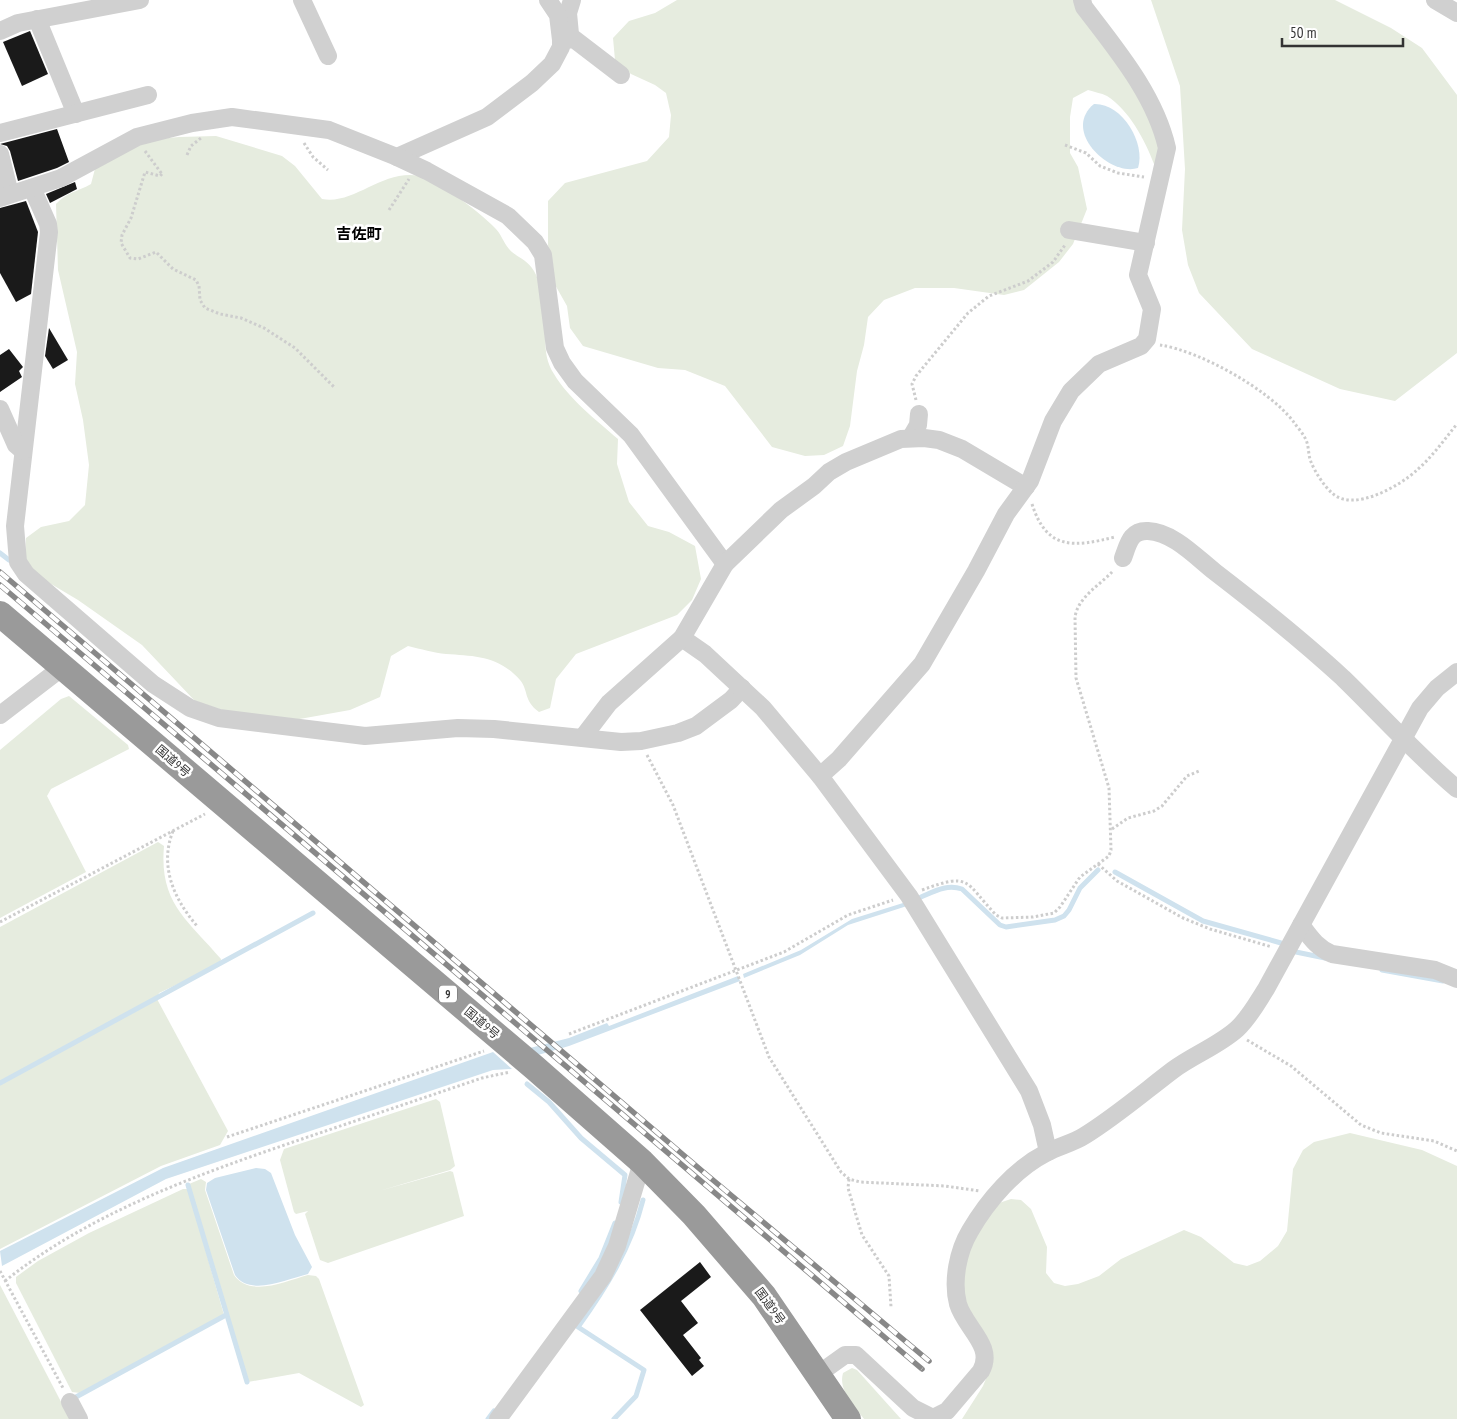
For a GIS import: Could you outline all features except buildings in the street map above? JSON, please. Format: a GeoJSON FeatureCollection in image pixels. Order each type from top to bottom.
{"type":"FeatureCollection","features":[{"type":"Feature","properties":{"kind":"highway","name":"国道9号"},"geometry":{"type":"LineString","coordinates":[[0,614],[64,666],[506,1043],[642,1162],[694,1215],[764,1296],[848,1419]]}},
{"type":"Feature","properties":{"kind":"street"},"geometry":{"type":"LineString","coordinates":[[0,31],[38,19],[140,0]]}},
{"type":"Feature","properties":{"kind":"street"},"geometry":{"type":"LineString","coordinates":[[302,0],[328,56]]}},
{"type":"Feature","properties":{"kind":"street"},"geometry":{"type":"LineString","coordinates":[[548,0],[558,15],[566,39],[621,75]]}},
{"type":"Feature","properties":{"kind":"street"},"geometry":{"type":"LineString","coordinates":[[397,157],[495,111],[552,64],[566,39],[568,13],[572,0]]}},
{"type":"Feature","properties":{"kind":"street"},"geometry":{"type":"LineString","coordinates":[[820,776],[839,759],[916,674],[976,571],[1006,514],[1026,487],[1053,421],[1071,391],[1098,364],[1144,343],[1152,320],[1152,308],[1138,275],[1151,223],[1158,179],[1166,161],[1167,148],[1156,114],[1148,99],[1084,7],[1082,0]]}},
{"type":"Feature","properties":{"kind":"street"},"geometry":{"type":"LineString","coordinates":[[1435,0],[1457,13]]}},
{"type":"Feature","properties":{"kind":"street"},"geometry":{"type":"LineString","coordinates":[[38,19],[76,114]]}},
{"type":"Feature","properties":{"kind":"street"},"geometry":{"type":"LineString","coordinates":[[0,133],[148,95]]}},
{"type":"Feature","properties":{"kind":"street"},"geometry":{"type":"LineString","coordinates":[[0,154],[5,196],[61,178],[137,137],[192,123],[232,117],[329,130],[424,169],[508,216],[535,242],[542,255],[555,348],[562,363],[575,381],[631,435],[725,564]]}},
{"type":"Feature","properties":{"kind":"street"},"geometry":{"type":"LineString","coordinates":[[32,188],[48,224],[49,232],[14,526],[18,562],[21,568],[153,684],[190,708],[219,718],[339,734],[387,735],[458,728],[494,729],[621,742],[641,741],[678,734],[696,726],[731,700],[742,688]]}},
{"type":"Feature","properties":{"kind":"street"},"geometry":{"type":"LineString","coordinates":[[1071,231],[1146,243]]}},
{"type":"Feature","properties":{"kind":"street"},"geometry":{"type":"LineString","coordinates":[[0,410],[16,445],[23,450]]}},
{"type":"Feature","properties":{"kind":"street"},"geometry":{"type":"LineString","coordinates":[[911,437],[918,426],[919,414]]}},
{"type":"Feature","properties":{"kind":"street"},"geometry":{"type":"LineString","coordinates":[[583,737],[610,704],[682,638],[725,564],[781,510],[814,486],[829,472],[866,452],[911,437],[939,440],[962,449],[1026,487]]}},
{"type":"Feature","properties":{"kind":"street"},"geometry":{"type":"LineString","coordinates":[[1123,558],[1134,534],[1147,530],[1178,543],[1342,678],[1457,789]]}},
{"type":"Feature","properties":{"kind":"street"},"geometry":{"type":"LineString","coordinates":[[682,638],[705,654],[781,728],[820,776],[910,896],[1029,1091],[1042,1125],[1048,1152]]}},
{"type":"Feature","properties":{"kind":"street"},"geometry":{"type":"LineString","coordinates":[[0,715],[64,666]]}},
{"type":"Feature","properties":{"kind":"street"},"geometry":{"type":"LineString","coordinates":[[817,1374],[845,1355],[856,1355],[919,1413],[933,1418],[947,1411],[985,1364],[984,1348],[970,1328],[958,1303],[956,1274],[967,1237],[993,1198],[1022,1169],[1048,1152],[1084,1136],[1176,1068],[1236,1030],[1254,1009],[1403,737],[1428,697],[1457,672]]}},
{"type":"Feature","properties":{"kind":"street"},"geometry":{"type":"LineString","coordinates":[[1301,924],[1314,942],[1323,950],[1332,954],[1435,970],[1457,979]]}},
{"type":"Feature","properties":{"kind":"street"},"geometry":{"type":"LineString","coordinates":[[498,1419],[603,1276],[617,1246],[642,1162]]}},
{"type":"Feature","properties":{"kind":"street"},"geometry":{"type":"LineString","coordinates":[[70,1402],[79,1419]]}},
{"type":"Feature","properties":{"kind":"path"},"geometry":{"type":"LineString","coordinates":[[294,126],[313,157],[328,170]]}},
{"type":"Feature","properties":{"kind":"path"},"geometry":{"type":"LineString","coordinates":[[137,137],[148,157],[162,174],[145,172],[132,218],[122,235],[121,243],[124,251],[130,258],[138,259],[156,252],[173,269],[196,280],[199,286],[200,300],[205,308],[220,314],[241,318],[264,328],[295,348],[336,388]]}},
{"type":"Feature","properties":{"kind":"path"},"geometry":{"type":"LineString","coordinates":[[1065,145],[1086,153],[1100,166],[1118,173],[1158,179]]}},
{"type":"Feature","properties":{"kind":"path"},"geometry":{"type":"LineString","coordinates":[[389,210],[408,181],[424,169]]}},
{"type":"Feature","properties":{"kind":"path"},"geometry":{"type":"LineString","coordinates":[[919,414],[912,384],[916,376],[938,352],[949,334],[968,313],[989,296],[1028,281],[1053,262],[1064,248],[1071,231]]}},
{"type":"Feature","properties":{"kind":"path"},"geometry":{"type":"LineString","coordinates":[[1144,343],[1171,347],[1186,352],[1270,397],[1292,420],[1307,441],[1311,462],[1323,484],[1332,494],[1342,499],[1364,499],[1377,494],[1416,472],[1431,457],[1457,424]]}},
{"type":"Feature","properties":{"kind":"path"},"geometry":{"type":"LineString","coordinates":[[1026,487],[1040,524],[1057,540],[1084,544],[1117,537],[1130,540]]}},
{"type":"Feature","properties":{"kind":"path"},"geometry":{"type":"LineString","coordinates":[[914,892],[952,879],[970,885],[1002,918],[1047,915],[1060,907],[1080,877],[1108,856],[1111,850],[1112,829],[1109,788],[1076,678],[1075,617],[1076,607],[1103,582],[1123,558]]}},
{"type":"Feature","properties":{"kind":"path"},"geometry":{"type":"LineString","coordinates":[[641,741],[673,804],[738,971],[769,1057],[841,1172],[849,1179],[860,1182],[945,1186],[977,1190],[993,1198]]}},
{"type":"Feature","properties":{"kind":"path"},"geometry":{"type":"LineString","coordinates":[[1112,829],[1128,818],[1154,811],[1162,806],[1187,776],[1199,770]]}},
{"type":"Feature","properties":{"kind":"path"},"geometry":{"type":"LineString","coordinates":[[0,922],[204,814]]}},
{"type":"Feature","properties":{"kind":"path"},"geometry":{"type":"LineString","coordinates":[[173,831],[168,843],[166,858],[172,887],[179,904],[197,926]]}},
{"type":"Feature","properties":{"kind":"path"},"geometry":{"type":"LineString","coordinates":[[1098,864],[1117,881],[1184,918],[1210,929],[1287,951]]}},
{"type":"Feature","properties":{"kind":"path"},"geometry":{"type":"LineString","coordinates":[[569,1034],[784,952],[848,915],[898,898]]}},
{"type":"Feature","properties":{"kind":"path"},"geometry":{"type":"LineString","coordinates":[[1236,1030],[1253,1044],[1291,1066],[1362,1125],[1380,1132],[1434,1141],[1457,1151]]}},
{"type":"Feature","properties":{"kind":"path"},"geometry":{"type":"LineString","coordinates":[[227,1137],[506,1043]]}},
{"type":"Feature","properties":{"kind":"path"},"geometry":{"type":"LineString","coordinates":[[5,1281],[36,1256],[144,1198],[199,1174],[482,1078],[535,1068]]}},
{"type":"Feature","properties":{"kind":"path"},"geometry":{"type":"LineString","coordinates":[[849,1179],[848,1188],[862,1235],[889,1276],[891,1307]]}},
{"type":"Feature","properties":{"kind":"path"},"geometry":{"type":"LineString","coordinates":[[0,1271],[70,1402]]}},
{"type":"Feature","properties":{"kind":"shaded area"},"geometry":{"type":"Polygon","coordinates":[[[677,0],[1079,0],[1111,49],[1162,137],[1158,165],[1154,164],[1146,145],[1129,117],[1115,102],[1105,95],[1088,90],[1073,98],[1070,117],[1070,153],[1078,167],[1087,209],[1073,244],[1059,262],[1024,290],[1004,295],[954,288],[915,288],[884,300],[868,317],[864,345],[857,371],[850,426],[843,446],[824,455],[805,456],[772,447],[725,386],[685,370],[658,368],[583,346],[570,328],[567,306],[554,283],[548,245],[548,201],[565,183],[647,161],[669,137],[671,115],[666,93],[655,85],[631,74],[615,60],[613,38],[629,21],[655,13],[677,0]]]}},
{"type":"Feature","properties":{"kind":"shaded area"},"geometry":{"type":"Polygon","coordinates":[[[1151,0],[1335,0],[1391,28],[1422,48],[1457,95],[1457,353],[1395,401],[1340,389],[1252,349],[1199,293],[1188,265],[1182,230],[1185,169],[1180,86],[1151,0]]]}},
{"type":"Feature","properties":{"kind":"shaded area"},"geometry":{"type":"Polygon","coordinates":[[[216,136],[282,156],[295,166],[322,199],[335,200],[347,197],[398,176],[412,175],[427,178],[462,200],[496,229],[509,249],[531,267],[538,280],[546,315],[547,359],[554,374],[575,401],[618,439],[617,464],[629,502],[648,526],[669,532],[695,546],[701,579],[692,600],[677,615],[576,654],[556,679],[550,708],[539,712],[528,700],[525,688],[520,680],[504,666],[477,657],[432,652],[408,646],[391,656],[380,697],[350,710],[294,720],[228,712],[195,701],[142,645],[78,600],[36,575],[25,557],[26,538],[41,527],[69,521],[85,505],[89,465],[83,420],[75,384],[77,352],[58,270],[56,204],[68,195],[91,184],[96,165],[138,141],[216,136]]]}},
{"type":"Feature","properties":{"kind":"shaded area"},"geometry":{"type":"Polygon","coordinates":[[[69,696],[128,745],[129,749],[51,789],[47,796],[86,872],[0,918],[0,750],[61,699],[69,696]]]}},
{"type":"Feature","properties":{"kind":"shaded area"},"geometry":{"type":"Polygon","coordinates":[[[158,842],[164,846],[166,882],[178,909],[221,959],[220,964],[159,993],[157,999],[228,1131],[220,1145],[161,1166],[0,1249],[0,927],[158,842]]]}},
{"type":"Feature","properties":{"kind":"shaded area"},"geometry":{"type":"Polygon","coordinates":[[[436,1099],[440,1102],[455,1166],[450,1170],[379,1191],[450,1171],[453,1172],[464,1216],[328,1263],[320,1260],[305,1214],[308,1211],[296,1214],[294,1212],[280,1160],[284,1149],[436,1099]]]}},
{"type":"Feature","properties":{"kind":"shaded area"},"geometry":{"type":"Polygon","coordinates":[[[1350,1133],[1422,1150],[1457,1166],[1457,1419],[962,1419],[983,1386],[992,1364],[965,1302],[963,1272],[967,1242],[999,1203],[1011,1199],[1021,1200],[1031,1209],[1047,1247],[1046,1273],[1054,1283],[1065,1286],[1078,1284],[1099,1276],[1121,1259],[1184,1230],[1201,1237],[1234,1263],[1247,1266],[1260,1261],[1278,1246],[1287,1231],[1293,1169],[1303,1150],[1314,1142],[1350,1133]]]}},
{"type":"Feature","properties":{"kind":"shaded area"},"geometry":{"type":"Polygon","coordinates":[[[201,1179],[206,1182],[205,1190],[234,1275],[241,1282],[249,1286],[259,1287],[279,1284],[308,1275],[316,1276],[319,1279],[364,1405],[361,1407],[299,1373],[248,1382],[189,1184],[201,1179]]]}},
{"type":"Feature","properties":{"kind":"shaded area"},"geometry":{"type":"Polygon","coordinates":[[[183,1189],[188,1189],[224,1315],[80,1393],[72,1392],[16,1283],[16,1277],[38,1261],[89,1233],[183,1189]]]}},
{"type":"Feature","properties":{"kind":"shaded area"},"geometry":{"type":"Polygon","coordinates":[[[0,1285],[70,1419],[0,1419],[0,1285]]]}},
{"type":"Feature","properties":{"kind":"shaded area"},"geometry":{"type":"Polygon","coordinates":[[[852,1368],[857,1370],[901,1419],[864,1419],[848,1397],[843,1385],[843,1373],[852,1368]]]}},
{"type":"Feature","properties":{"kind":"water"},"geometry":{"type":"Polygon","coordinates":[[[1094,104],[1104,105],[1114,110],[1130,126],[1138,147],[1140,158],[1138,168],[1127,169],[1115,166],[1093,150],[1086,138],[1083,127],[1085,115],[1094,104]]]}},
{"type":"Feature","properties":{"kind":"water"},"geometry":{"type":"Polygon","coordinates":[[[903,903],[907,906],[848,925],[800,955],[744,978],[743,974],[801,950],[852,919],[903,903]]]}},
{"type":"Feature","properties":{"kind":"water"},"geometry":{"type":"Polygon","coordinates":[[[738,976],[740,981],[569,1046],[538,1055],[530,1048],[569,1038],[607,1023],[609,1026],[738,976]]]}},
{"type":"Feature","properties":{"kind":"water"},"geometry":{"type":"Polygon","coordinates":[[[493,1052],[512,1069],[493,1070],[166,1179],[2,1266],[0,1251],[163,1168],[493,1052]]]}},
{"type":"Feature","properties":{"kind":"water"},"geometry":{"type":"Polygon","coordinates":[[[256,1168],[265,1169],[271,1173],[295,1235],[312,1267],[308,1274],[259,1286],[250,1285],[235,1275],[206,1190],[207,1183],[215,1178],[256,1168]]]}},
{"type":"Feature","properties":{"kind":"waterway"},"geometry":{"type":"LineString","coordinates":[[0,553],[9,560]]}},
{"type":"Feature","properties":{"kind":"waterway"},"geometry":{"type":"LineString","coordinates":[[921,897],[951,887],[962,889],[1000,925],[1006,927],[1055,920],[1064,916],[1080,888],[1098,870]]}},
{"type":"Feature","properties":{"kind":"waterway"},"geometry":{"type":"LineString","coordinates":[[1115,872],[1203,921],[1281,943]]}},
{"type":"Feature","properties":{"kind":"waterway"},"geometry":{"type":"LineString","coordinates":[[0,1083],[313,913]]}},
{"type":"Feature","properties":{"kind":"waterway"},"geometry":{"type":"LineString","coordinates":[[1296,952],[1325,958]]}},
{"type":"Feature","properties":{"kind":"waterway"},"geometry":{"type":"LineString","coordinates":[[1382,970],[1443,981]]}},
{"type":"Feature","properties":{"kind":"waterway"},"geometry":{"type":"LineString","coordinates":[[527,1084],[549,1102],[581,1138],[625,1175],[621,1202]]}},
{"type":"Feature","properties":{"kind":"waterway"},"geometry":{"type":"LineString","coordinates":[[188,1185],[247,1382]]}},
{"type":"Feature","properties":{"kind":"waterway"},"geometry":{"type":"LineString","coordinates":[[614,1419],[636,1396],[644,1370],[578,1327],[625,1251],[643,1200]]}},
{"type":"Feature","properties":{"kind":"waterway"},"geometry":{"type":"LineString","coordinates":[[581,1291],[601,1258],[615,1223]]}},
{"type":"Feature","properties":{"kind":"waterway"},"geometry":{"type":"LineString","coordinates":[[76,1397],[226,1315]]}},
{"type":"Feature","properties":{"kind":"waterway"},"geometry":{"type":"LineString","coordinates":[[488,1419],[494,1411]]}},
{"type":"Feature","properties":{"kind":"railway"},"geometry":{"type":"LineString","coordinates":[[0,572],[701,1170],[929,1361]]}},
{"type":"Feature","properties":{"kind":"railway"},"geometry":{"type":"LineString","coordinates":[[0,585],[922,1369]]}},
{"type":"Feature","properties":{"kind":"district","name":"吉佐町"},"geometry":{"type":"Point","coordinates":[359,234]}}]}
